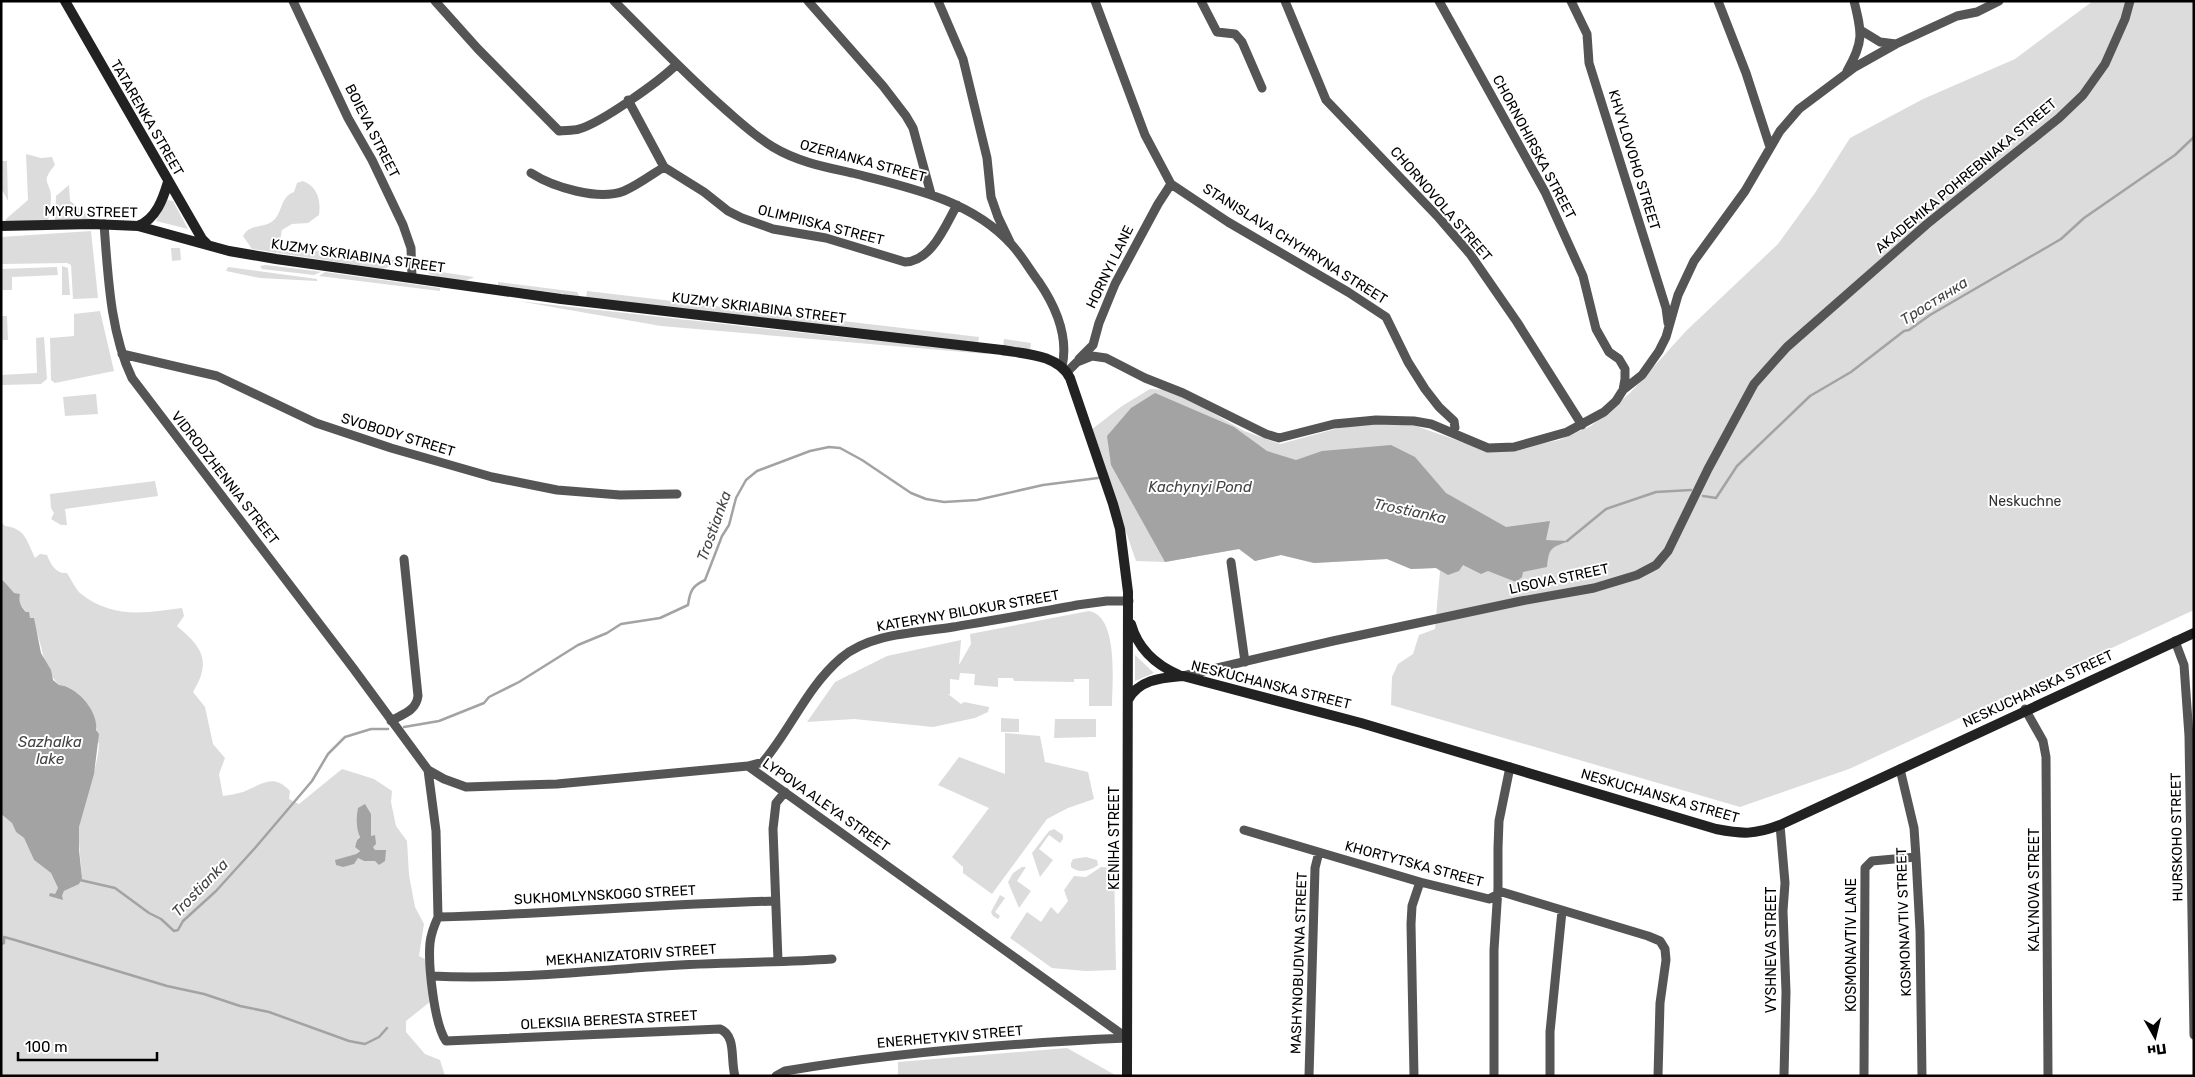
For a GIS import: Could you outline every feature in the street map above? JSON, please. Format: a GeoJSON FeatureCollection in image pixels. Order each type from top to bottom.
{"type":"FeatureCollection","features":[{"type":"Feature","properties":{"kind":"main road","name":"TATARENKA STREET"},"geometry":{"type":"LineString","coordinates":[[65,1],[168,182],[202,239],[208,245]]}},
{"type":"Feature","properties":{"kind":"main road"},"geometry":{"type":"LineString","coordinates":[[138,226],[144,223],[156,209],[162,200],[168,182]]}},
{"type":"Feature","properties":{"kind":"main road","name":"MYRU STREET"},"geometry":{"type":"LineString","coordinates":[[1,226],[104,224],[138,226],[208,245]]}},
{"type":"Feature","properties":{"kind":"main road","name":"KUZMY SKRIABINA STREET"},"geometry":{"type":"LineString","coordinates":[[208,245],[228,251],[271,258],[560,299],[1002,350],[1041,357],[1064,369]]}},
{"type":"Feature","properties":{"kind":"main road"},"geometry":{"type":"LineString","coordinates":[[1064,369],[1113,504],[1125,558],[1129,601]]}},
{"type":"Feature","properties":{"kind":"main road","name":"KENIHA STREET"},"geometry":{"type":"LineString","coordinates":[[1127,1076],[1129,601]]}},
{"type":"Feature","properties":{"kind":"main road"},"geometry":{"type":"LineString","coordinates":[[1129,616],[1137,640],[1150,657],[1169,671],[1183,676]]}},
{"type":"Feature","properties":{"kind":"main road","name":"NESKUCHANSKA STREET"},"geometry":{"type":"LineString","coordinates":[[1128,700],[1140,686],[1152,680],[1183,676],[1361,723],[1716,829],[1740,834],[1755,834],[1780,825],[2026,709],[2194,633]]}},
{"type":"Feature","properties":{"kind":"street","name":"BOIEVA STREET"},"geometry":{"type":"LineString","coordinates":[[292,1],[348,118],[372,160],[403,225],[411,248],[412,277]]}},
{"type":"Feature","properties":{"kind":"street"},"geometry":{"type":"LineString","coordinates":[[435,1],[559,131],[579,129],[600,118],[665,76],[677,64]]}},
{"type":"Feature","properties":{"kind":"street","name":"OZERIANKA STREET"},"geometry":{"type":"LineString","coordinates":[[614,1],[707,93],[746,127],[773,147],[801,161],[931,194],[975,214],[1012,244],[1043,288],[1055,311],[1064,342],[1064,369]]}},
{"type":"Feature","properties":{"kind":"street"},"geometry":{"type":"LineString","coordinates":[[808,1],[883,86],[906,116],[913,128],[931,194]]}},
{"type":"Feature","properties":{"kind":"street"},"geometry":{"type":"LineString","coordinates":[[938,1],[963,59],[985,150],[991,197],[998,217],[1012,244]]}},
{"type":"Feature","properties":{"kind":"street","name":"STANISLAVA CHYHRYNA STREET"},"geometry":{"type":"LineString","coordinates":[[1095,1],[1144,135],[1171,184],[1228,222],[1340,287],[1386,317],[1408,362],[1425,389],[1439,407],[1454,421],[1455,428],[1450,432]]}},
{"type":"Feature","properties":{"kind":"street"},"geometry":{"type":"LineString","coordinates":[[1201,1],[1217,32],[1235,34],[1242,42],[1262,88]]}},
{"type":"Feature","properties":{"kind":"street","name":"CHORNOVOLA STREET"},"geometry":{"type":"LineString","coordinates":[[1285,1],[1326,100],[1433,212],[1470,254],[1517,322],[1582,424]]}},
{"type":"Feature","properties":{"kind":"street","name":"CHORNOHIRSKA STREET"},"geometry":{"type":"LineString","coordinates":[[1439,1],[1546,192],[1583,276],[1596,329],[1609,352],[1619,359],[1624,369],[1623,390]]}},
{"type":"Feature","properties":{"kind":"street","name":"KHVYLOVOHO STREET"},"geometry":{"type":"LineString","coordinates":[[1571,1],[1587,34],[1590,63],[1666,308],[1668,328]]}},
{"type":"Feature","properties":{"kind":"street"},"geometry":{"type":"LineString","coordinates":[[1718,1],[1746,73],[1770,147]]}},
{"type":"Feature","properties":{"kind":"street"},"geometry":{"type":"LineString","coordinates":[[1846,74],[1860,44],[1862,31],[1854,1]]}},
{"type":"Feature","properties":{"kind":"street"},"geometry":{"type":"LineString","coordinates":[[1064,369],[1092,356],[1106,358],[1266,434],[1279,438],[1334,424],[1376,420],[1422,423],[1450,432],[1488,448],[1500,449],[1550,438],[1604,412],[1616,401],[1623,390],[1642,375],[1659,351],[1678,295],[1694,261],[1745,191],[1780,131],[1799,109],[1846,74],[1896,44],[1983,5],[1999,1]]}},
{"type":"Feature","properties":{"kind":"street","name":"AKADEMIKA POHREBNIAKA STREET"},"geometry":{"type":"LineString","coordinates":[[1787,347],[1926,224],[2059,118],[2083,95],[2105,64],[2125,19],[2130,1]]}},
{"type":"Feature","properties":{"kind":"street"},"geometry":{"type":"LineString","coordinates":[[1862,31],[1880,42],[1896,44]]}},
{"type":"Feature","properties":{"kind":"street","name":"OLIMPIISKA STREET"},"geometry":{"type":"LineString","coordinates":[[628,100],[664,167],[704,192],[728,211],[754,223],[773,229],[826,238],[905,262],[918,260],[927,253],[958,205]]}},
{"type":"Feature","properties":{"kind":"street"},"geometry":{"type":"LineString","coordinates":[[531,173],[552,184],[574,190],[615,193],[624,191],[664,167]]}},
{"type":"Feature","properties":{"kind":"street","name":"HORNYI LANE"},"geometry":{"type":"LineString","coordinates":[[1076,362],[1093,345],[1099,323],[1115,284],[1153,212],[1171,184]]}},
{"type":"Feature","properties":{"kind":"street","name":"VIDRODZHENNIA STREET"},"geometry":{"type":"LineString","coordinates":[[104,224],[112,304],[122,354],[132,378],[155,411],[353,668],[391,721]]}},
{"type":"Feature","properties":{"kind":"street","name":"LISOVA STREET"},"geometry":{"type":"LineString","coordinates":[[1183,676],[1521,601],[1594,588],[1637,575],[1656,565],[1668,551],[1710,465],[1754,384],[1787,347]]}},
{"type":"Feature","properties":{"kind":"street","name":"SVOBODY STREET"},"geometry":{"type":"LineString","coordinates":[[122,354],[217,376],[316,423],[492,477],[557,490],[620,496],[676,494]]}},
{"type":"Feature","properties":{"kind":"street"},"geometry":{"type":"LineString","coordinates":[[391,721],[413,709],[417,704],[418,696],[404,559]]}},
{"type":"Feature","properties":{"kind":"street"},"geometry":{"type":"LineString","coordinates":[[1231,562],[1245,662]]}},
{"type":"Feature","properties":{"kind":"street","name":"KATERYNY BILOKUR STREET"},"geometry":{"type":"LineString","coordinates":[[748,766],[763,762],[802,702],[841,658],[863,644],[895,636],[1077,605],[1107,601],[1129,601]]}},
{"type":"Feature","properties":{"kind":"street","name":"HURSKOHO STREET"},"geometry":{"type":"LineString","coordinates":[[2175,641],[2184,665],[2189,736],[2194,1035]]}},
{"type":"Feature","properties":{"kind":"street","name":"KALYNOVA STREET"},"geometry":{"type":"LineString","coordinates":[[2026,709],[2042,741],[2046,757],[2048,1076]]}},
{"type":"Feature","properties":{"kind":"street","name":"LYPOVA ALEYA STREET"},"geometry":{"type":"LineString","coordinates":[[391,721],[428,770],[444,779],[466,787],[557,784],[748,766],[1128,1038]]}},
{"type":"Feature","properties":{"kind":"street"},"geometry":{"type":"LineString","coordinates":[[1494,1076],[1494,950],[1500,821],[1510,768]]}},
{"type":"Feature","properties":{"kind":"street","name":"KOSMONAVTIV STREET"},"geometry":{"type":"LineString","coordinates":[[1900,769],[1914,828],[1920,931],[1922,1076]]}},
{"type":"Feature","properties":{"kind":"street","name":"LYPOVA ALEYA STREET"},"geometry":{"type":"LineString","coordinates":[[428,770],[436,831],[438,917],[432,930],[430,941],[432,976],[438,1026],[446,1041]]}},
{"type":"Feature","properties":{"kind":"street"},"geometry":{"type":"LineString","coordinates":[[778,960],[773,829],[776,804],[784,792]]}},
{"type":"Feature","properties":{"kind":"street","name":"VYSHNEVA STREET"},"geometry":{"type":"LineString","coordinates":[[1780,825],[1785,883],[1783,911],[1786,992],[1784,1076]]}},
{"type":"Feature","properties":{"kind":"street","name":"KHORTYTSKA STREET"},"geometry":{"type":"LineString","coordinates":[[1244,830],[1420,882],[1489,899],[1502,892],[1660,941],[1666,960],[1660,1004],[1658,1076]]}},
{"type":"Feature","properties":{"kind":"street","name":"MASHYNOBUDIVNA STREET"},"geometry":{"type":"LineString","coordinates":[[1309,1076],[1315,868],[1319,852]]}},
{"type":"Feature","properties":{"kind":"street","name":"KOSMONAVTIV LANE"},"geometry":{"type":"LineString","coordinates":[[1864,1076],[1864,868],[1872,861],[1916,857]]}},
{"type":"Feature","properties":{"kind":"street"},"geometry":{"type":"LineString","coordinates":[[1414,1076],[1411,924],[1412,906],[1420,882]]}},
{"type":"Feature","properties":{"kind":"street","name":"SUKHOMLYNSKOGO STREET"},"geometry":{"type":"LineString","coordinates":[[438,917],[531,914],[579,909],[775,900]]}},
{"type":"Feature","properties":{"kind":"street"},"geometry":{"type":"LineString","coordinates":[[1550,1076],[1550,1032],[1562,911]]}},
{"type":"Feature","properties":{"kind":"street","name":"MEKHANIZATORIV STREET"},"geometry":{"type":"LineString","coordinates":[[432,976],[573,973],[719,962],[832,959]]}},
{"type":"Feature","properties":{"kind":"street","name":"OLEKSIIA BERESTA STREET"},"geometry":{"type":"LineString","coordinates":[[446,1041],[720,1029],[726,1031],[730,1038],[734,1076]]}},
{"type":"Feature","properties":{"kind":"street","name":"ENERHETYKIV STREET"},"geometry":{"type":"LineString","coordinates":[[776,1076],[785,1071],[894,1054],[1055,1041],[1128,1038]]}},
{"type":"Feature","properties":{"kind":"green space","name":"Neskuchne"},"geometry":{"type":"Polygon","coordinates":[[[2093,1],[2194,1],[2194,610],[1849,769],[1740,807],[1391,705],[1392,677],[1398,664],[1413,654],[1419,635],[1435,629],[1440,571],[1436,568],[1411,569],[1387,559],[1314,563],[1281,555],[1255,561],[1239,549],[1165,562],[1136,561],[1091,430],[1122,406],[1150,389],[1173,390],[1244,431],[1280,444],[1361,422],[1416,426],[1482,449],[1501,452],[1559,440],[1591,426],[1630,393],[1686,331],[1778,244],[1815,193],[1850,138],[1923,99],[2015,59],[2093,1]]]}},
{"type":"Feature","properties":{"kind":"green space"},"geometry":{"type":"Polygon","coordinates":[[[26,154],[41,158],[52,157],[55,165],[47,179],[51,192],[48,222],[6,223],[6,219],[28,200],[26,154]]]}},
{"type":"Feature","properties":{"kind":"green space"},"geometry":{"type":"Polygon","coordinates":[[[1,161],[7,161],[8,201],[1,188],[1,161]]]}},
{"type":"Feature","properties":{"kind":"green space"},"geometry":{"type":"Polygon","coordinates":[[[303,181],[312,187],[317,195],[319,215],[308,223],[292,224],[282,230],[279,246],[401,261],[400,263],[383,269],[252,249],[243,236],[246,232],[249,229],[274,220],[286,197],[294,192],[297,183],[303,181]]]}},
{"type":"Feature","properties":{"kind":"green space"},"geometry":{"type":"Polygon","coordinates":[[[69,185],[70,201],[90,216],[90,221],[55,221],[56,196],[69,185]]]}},
{"type":"Feature","properties":{"kind":"green space"},"geometry":{"type":"Polygon","coordinates":[[[167,200],[173,201],[188,229],[156,221],[167,200]]]}},
{"type":"Feature","properties":{"kind":"green space"},"geometry":{"type":"Polygon","coordinates":[[[91,231],[98,298],[73,299],[71,265],[67,263],[1,264],[1,237],[91,231]]]}},
{"type":"Feature","properties":{"kind":"green space"},"geometry":{"type":"Polygon","coordinates":[[[171,248],[180,248],[181,260],[172,261],[171,248]]]}},
{"type":"Feature","properties":{"kind":"green space"},"geometry":{"type":"Polygon","coordinates":[[[266,265],[321,272],[314,275],[262,269],[260,266],[266,265]]]}},
{"type":"Feature","properties":{"kind":"green space"},"geometry":{"type":"Polygon","coordinates":[[[62,266],[68,268],[70,295],[62,295],[62,266]]]}},
{"type":"Feature","properties":{"kind":"green space"},"geometry":{"type":"Polygon","coordinates":[[[57,267],[58,275],[12,277],[12,290],[1,290],[1,269],[57,267]]]}},
{"type":"Feature","properties":{"kind":"green space"},"geometry":{"type":"Polygon","coordinates":[[[228,267],[317,279],[317,281],[260,278],[226,271],[228,267]]]}},
{"type":"Feature","properties":{"kind":"green space"},"geometry":{"type":"Polygon","coordinates":[[[428,270],[474,277],[458,281],[429,274],[428,270]]]}},
{"type":"Feature","properties":{"kind":"green space"},"geometry":{"type":"Polygon","coordinates":[[[325,272],[440,288],[440,291],[319,276],[325,272]]]}},
{"type":"Feature","properties":{"kind":"green space"},"geometry":{"type":"Polygon","coordinates":[[[498,282],[577,292],[579,296],[498,285],[498,282]]]}},
{"type":"Feature","properties":{"kind":"green space"},"geometry":{"type":"Polygon","coordinates":[[[587,291],[979,337],[978,344],[586,299],[587,291]]]}},
{"type":"Feature","properties":{"kind":"green space"},"geometry":{"type":"Polygon","coordinates":[[[518,301],[868,340],[987,351],[987,354],[661,326],[518,301]]]}},
{"type":"Feature","properties":{"kind":"green space"},"geometry":{"type":"Polygon","coordinates":[[[100,311],[114,371],[55,383],[51,380],[50,338],[74,336],[74,314],[100,311]]]}},
{"type":"Feature","properties":{"kind":"green space"},"geometry":{"type":"Polygon","coordinates":[[[1,316],[7,316],[8,340],[1,340],[1,316]]]}},
{"type":"Feature","properties":{"kind":"green space"},"geometry":{"type":"Polygon","coordinates":[[[44,337],[47,379],[41,384],[1,385],[1,375],[37,373],[36,338],[44,337]]]}},
{"type":"Feature","properties":{"kind":"green space"},"geometry":{"type":"Polygon","coordinates":[[[1004,339],[1031,343],[1030,351],[1003,347],[1004,339]]]}},
{"type":"Feature","properties":{"kind":"green space"},"geometry":{"type":"Polygon","coordinates":[[[96,394],[98,414],[65,416],[63,397],[96,394]]]}},
{"type":"Feature","properties":{"kind":"green space"},"geometry":{"type":"Polygon","coordinates":[[[155,481],[158,496],[65,509],[67,525],[61,525],[51,519],[54,513],[51,508],[50,494],[155,481]]]}},
{"type":"Feature","properties":{"kind":"green space"},"geometry":{"type":"Polygon","coordinates":[[[1,522],[5,526],[17,529],[24,536],[35,558],[40,554],[47,555],[54,568],[60,572],[67,573],[80,593],[104,607],[129,612],[182,608],[184,616],[177,626],[193,641],[202,655],[202,672],[193,692],[205,707],[213,744],[225,758],[219,774],[223,796],[243,792],[262,783],[273,781],[278,782],[290,791],[289,799],[299,804],[342,769],[374,779],[392,791],[391,802],[396,826],[407,841],[409,875],[415,907],[424,924],[419,956],[425,959],[431,1001],[406,1021],[406,1032],[425,1054],[440,1060],[445,1076],[1,1076],[1,814],[12,823],[16,832],[24,838],[34,860],[51,873],[58,888],[55,895],[49,896],[62,896],[64,891],[82,878],[79,827],[96,765],[99,743],[97,742],[95,719],[89,706],[72,689],[59,685],[53,678],[45,662],[31,619],[1,575],[1,522]],[[371,820],[357,840],[355,847],[360,850],[356,854],[336,860],[358,858],[364,861],[375,860],[386,850],[375,850],[372,847],[374,835],[371,837],[371,820]]]}},
{"type":"Feature","properties":{"kind":"green space"},"geometry":{"type":"Polygon","coordinates":[[[1089,611],[1099,616],[1105,625],[1109,637],[1113,668],[1112,706],[1089,706],[1089,679],[1074,679],[1074,682],[1014,681],[1013,678],[998,678],[998,687],[974,685],[975,674],[960,673],[959,680],[950,679],[950,694],[948,694],[961,704],[964,702],[989,707],[988,712],[975,718],[933,727],[854,719],[807,722],[835,682],[887,656],[961,640],[959,665],[971,644],[970,634],[1089,611]]]}},
{"type":"Feature","properties":{"kind":"green space"},"geometry":{"type":"Polygon","coordinates":[[[1135,655],[1154,673],[1135,681],[1135,655]]]}},
{"type":"Feature","properties":{"kind":"green space"},"geometry":{"type":"Polygon","coordinates":[[[1001,718],[1019,719],[1019,732],[1001,732],[1001,718]]]}},
{"type":"Feature","properties":{"kind":"green space"},"geometry":{"type":"Polygon","coordinates":[[[1055,719],[1096,719],[1096,737],[1054,738],[1055,719]]]}},
{"type":"Feature","properties":{"kind":"green space"},"geometry":{"type":"Polygon","coordinates":[[[1005,733],[1040,736],[1045,762],[1088,772],[1094,799],[1068,808],[1047,819],[992,894],[963,873],[963,867],[952,857],[989,808],[938,785],[959,757],[1005,774],[1005,733]]]}},
{"type":"Feature","properties":{"kind":"green space"},"geometry":{"type":"Polygon","coordinates":[[[1054,829],[1063,835],[1063,839],[1060,843],[1049,835],[1039,849],[1053,860],[1040,877],[1032,853],[1049,831],[1054,829]]]}},
{"type":"Feature","properties":{"kind":"green space"},"geometry":{"type":"Polygon","coordinates":[[[1086,857],[1097,860],[1098,865],[1084,871],[1071,867],[1073,859],[1086,857]]]}},
{"type":"Feature","properties":{"kind":"green space"},"geometry":{"type":"Polygon","coordinates":[[[1022,867],[1026,867],[1017,881],[1031,891],[1019,908],[1008,882],[1013,873],[1022,867]]]}},
{"type":"Feature","properties":{"kind":"green space"},"geometry":{"type":"Polygon","coordinates":[[[1101,867],[1114,868],[1116,970],[1086,971],[1052,968],[1010,938],[1027,912],[1041,922],[1051,907],[1058,914],[1068,901],[1064,890],[1074,876],[1086,877],[1101,867]]]}},
{"type":"Feature","properties":{"kind":"green space"},"geometry":{"type":"Polygon","coordinates":[[[1000,895],[1005,898],[995,912],[1000,916],[998,919],[991,912],[1000,895]]]}},
{"type":"Feature","properties":{"kind":"green space"},"geometry":{"type":"Polygon","coordinates":[[[1067,1048],[1117,1076],[898,1076],[898,1062],[1067,1048]]]}},
{"type":"Feature","properties":{"kind":"water","name":"Kachynyi Pond"},"geometry":{"type":"Polygon","coordinates":[[[1155,393],[1234,427],[1267,451],[1296,460],[1322,451],[1391,445],[1415,457],[1446,493],[1506,527],[1550,521],[1546,540],[1569,541],[1552,549],[1547,567],[1523,572],[1522,577],[1516,582],[1488,571],[1481,574],[1463,565],[1459,571],[1448,575],[1436,568],[1411,569],[1387,559],[1314,563],[1281,555],[1255,561],[1239,549],[1165,562],[1111,465],[1107,436],[1131,408],[1155,393]]]}},
{"type":"Feature","properties":{"kind":"water","name":"Sazhalka lake"},"geometry":{"type":"Polygon","coordinates":[[[1,578],[14,593],[20,594],[21,606],[26,612],[29,612],[30,618],[34,618],[41,653],[51,670],[53,680],[59,685],[73,690],[85,701],[94,716],[96,730],[99,734],[94,774],[79,827],[82,878],[79,884],[64,891],[63,900],[49,896],[50,893],[55,894],[58,888],[51,873],[34,860],[24,838],[16,832],[12,823],[1,814],[1,578]]]}},
{"type":"Feature","properties":{"kind":"water"},"geometry":{"type":"Polygon","coordinates":[[[365,804],[371,814],[371,836],[375,835],[376,844],[373,847],[375,850],[386,850],[385,861],[379,865],[375,861],[364,861],[358,858],[354,864],[343,867],[336,865],[335,860],[360,851],[355,847],[360,837],[357,827],[357,815],[358,808],[365,804]]]}},
{"type":"Feature","properties":{"kind":"waterway","name":"Тростянка"},"geometry":{"type":"LineString","coordinates":[[1703,496],[1716,498],[1737,466],[1810,396],[1851,372],[1904,331],[1909,330],[1930,315],[2061,239],[2084,218],[2175,155],[2194,137]]}},
{"type":"Feature","properties":{"kind":"waterway","name":"Trostianka"},"geometry":{"type":"LineString","coordinates":[[404,727],[439,721],[484,703],[489,697],[519,682],[578,645],[607,633],[621,624],[660,618],[688,605],[692,590],[697,584],[705,580],[722,536],[729,525],[736,498],[746,480],[757,471],[810,451],[829,447],[840,448],[862,460],[911,493],[926,499],[944,502],[977,500],[1043,485],[1098,478]]}},
{"type":"Feature","properties":{"kind":"waterway","name":"Trostianka"},"geometry":{"type":"LineString","coordinates":[[1567,541],[1606,509],[1656,492],[1691,490]]}},
{"type":"Feature","properties":{"kind":"waterway","name":"Trostianka"},"geometry":{"type":"LineString","coordinates":[[80,880],[115,888],[149,913],[161,919],[174,931],[178,930],[183,921],[216,891],[255,848],[312,781],[328,754],[345,737],[371,729],[388,729]]}},
{"type":"Feature","properties":{"kind":"waterway"},"geometry":{"type":"LineString","coordinates":[[1,944],[4,943],[4,937],[15,940],[167,986],[269,1012],[349,1041],[365,1044],[379,1037],[387,1028]]}}]}
